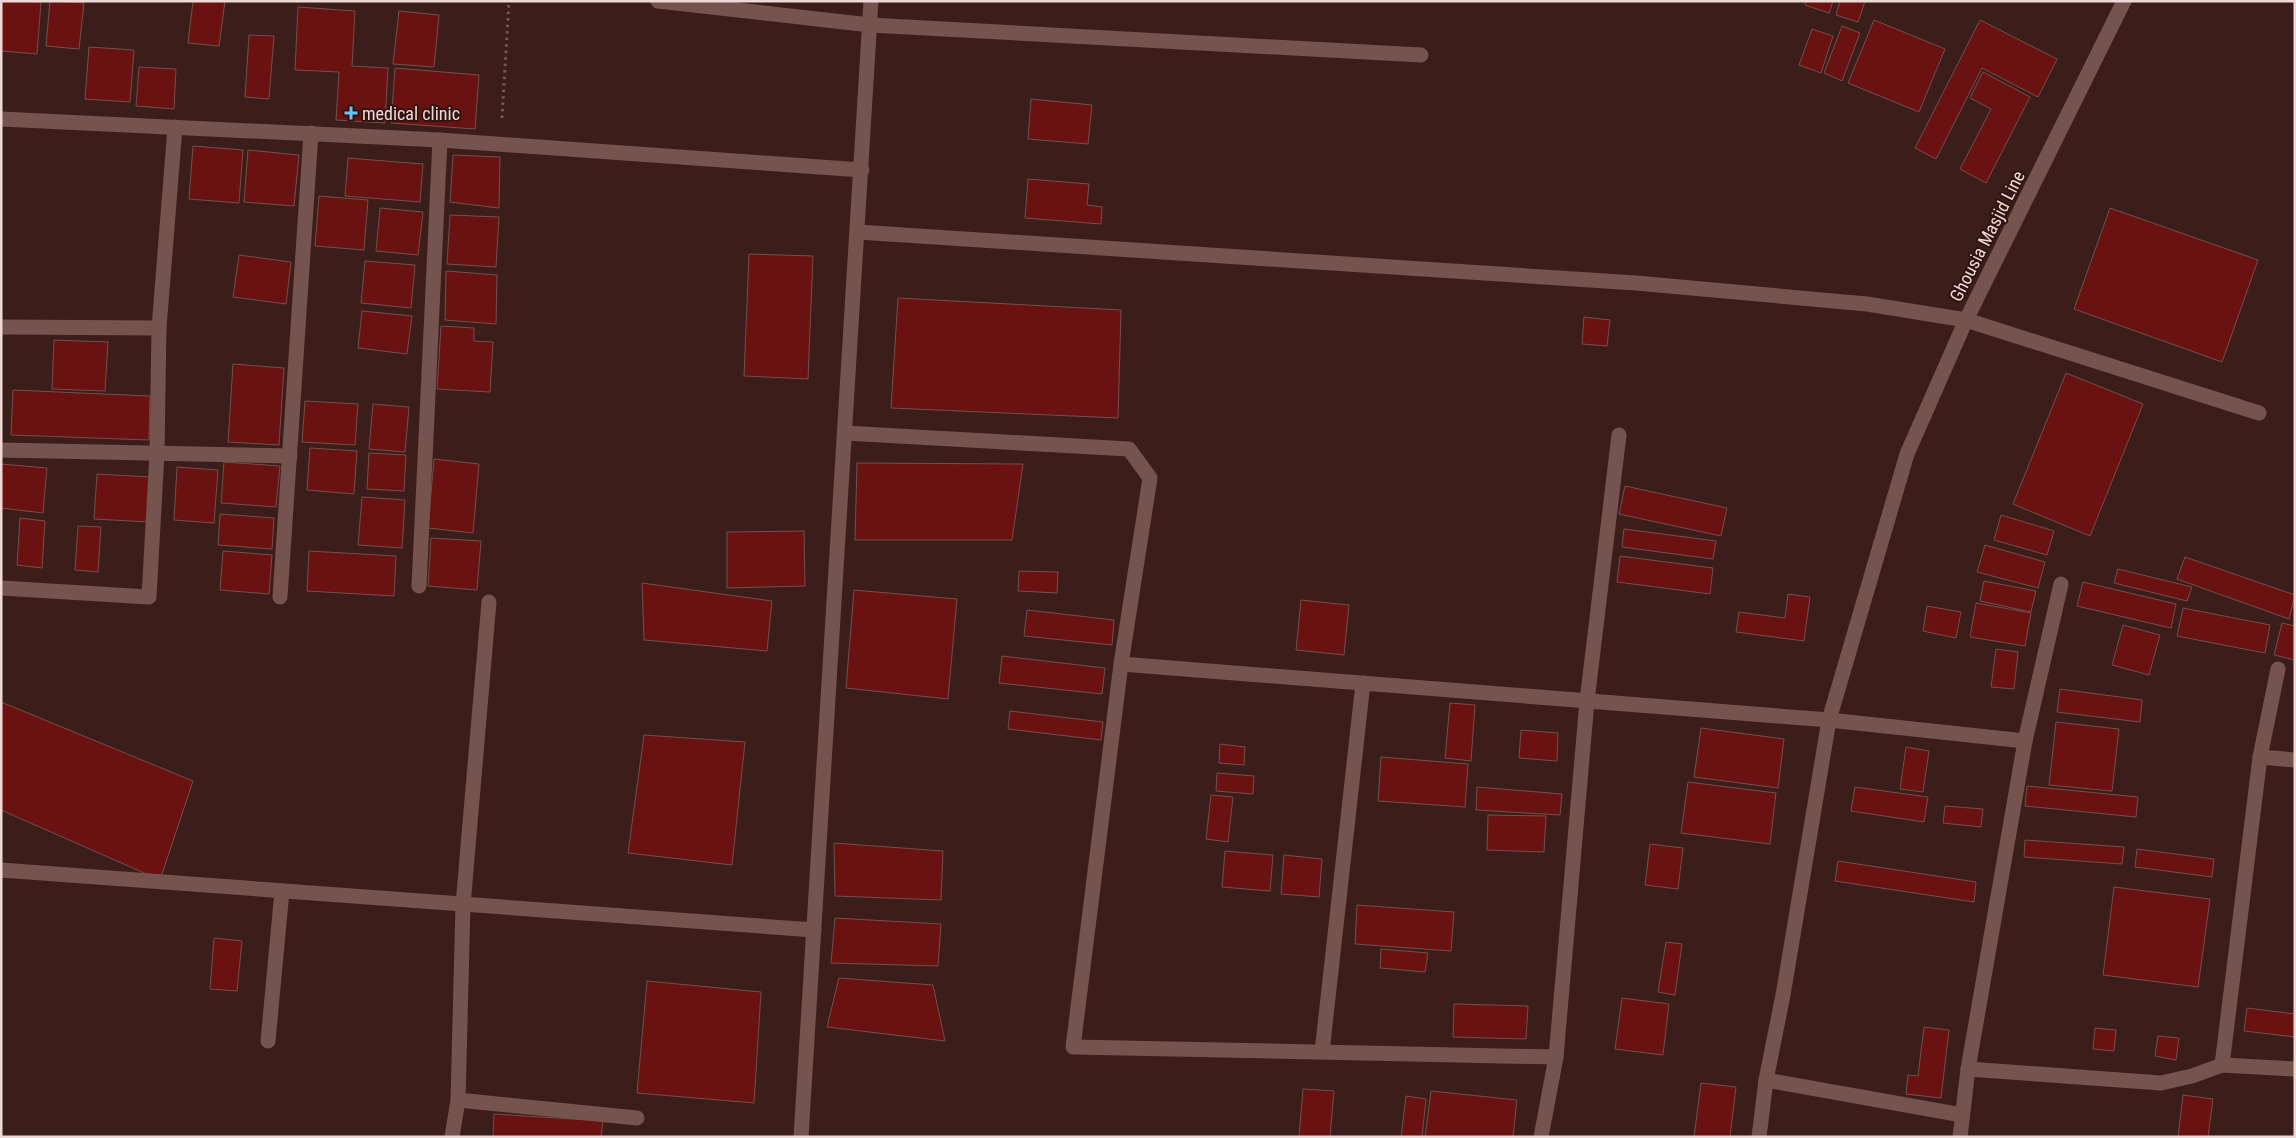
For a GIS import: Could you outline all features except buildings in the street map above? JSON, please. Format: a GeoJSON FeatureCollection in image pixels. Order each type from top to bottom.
{"type":"FeatureCollection","features":[{"type":"Feature","properties":{"kind":"street"},"geometry":{"type":"LineString","coordinates":[[658,1],[870,25],[1421,56]]}},
{"type":"Feature","properties":{"kind":"street"},"geometry":{"type":"LineString","coordinates":[[801,1137],[871,1]]}},
{"type":"Feature","properties":{"kind":"street","name":"Ghousia Masjid Line"},"geometry":{"type":"LineString","coordinates":[[2124,1],[1966,320],[2259,412]]}},
{"type":"Feature","properties":{"kind":"street"},"geometry":{"type":"LineString","coordinates":[[1,119],[440,140],[862,170]]}},
{"type":"Feature","properties":{"kind":"street"},"geometry":{"type":"LineString","coordinates":[[1,588],[149,596],[157,453],[159,328],[175,127]]}},
{"type":"Feature","properties":{"kind":"street"},"geometry":{"type":"LineString","coordinates":[[280,597],[310,133]]}},
{"type":"Feature","properties":{"kind":"street"},"geometry":{"type":"LineString","coordinates":[[418,586],[440,140]]}},
{"type":"Feature","properties":{"kind":"street"},"geometry":{"type":"LineString","coordinates":[[858,232],[1636,283],[1867,304],[1966,320],[1907,454],[1828,720],[1783,995],[1766,1080],[1759,1137]]}},
{"type":"Feature","properties":{"kind":"street"},"geometry":{"type":"LineString","coordinates":[[1,327],[159,328]]}},
{"type":"Feature","properties":{"kind":"street"},"geometry":{"type":"LineString","coordinates":[[845,433],[1129,449],[1150,478],[1120,664],[1073,1047],[1556,1057]]}},
{"type":"Feature","properties":{"kind":"street"},"geometry":{"type":"LineString","coordinates":[[1541,1137],[1556,1057],[1587,701],[1619,435]]}},
{"type":"Feature","properties":{"kind":"street"},"geometry":{"type":"LineString","coordinates":[[1,450],[290,456]]}},
{"type":"Feature","properties":{"kind":"street"},"geometry":{"type":"LineString","coordinates":[[1960,1137],[1968,1068],[2025,741],[2061,584]]}},
{"type":"Feature","properties":{"kind":"street"},"geometry":{"type":"LineString","coordinates":[[452,1137],[458,1100],[463,905],[489,602]]}},
{"type":"Feature","properties":{"kind":"street"},"geometry":{"type":"LineString","coordinates":[[1120,664],[1828,720],[2025,741]]}},
{"type":"Feature","properties":{"kind":"street"},"geometry":{"type":"LineString","coordinates":[[2222,1064],[2260,757],[2278,669]]}},
{"type":"Feature","properties":{"kind":"street"},"geometry":{"type":"LineString","coordinates":[[1322,1052],[1364,683]]}},
{"type":"Feature","properties":{"kind":"street"},"geometry":{"type":"LineString","coordinates":[[2260,757],[2295,760]]}},
{"type":"Feature","properties":{"kind":"street"},"geometry":{"type":"LineString","coordinates":[[1,870],[814,930]]}},
{"type":"Feature","properties":{"kind":"street"},"geometry":{"type":"LineString","coordinates":[[268,1041],[282,892]]}},
{"type":"Feature","properties":{"kind":"street"},"geometry":{"type":"LineString","coordinates":[[1968,1068],[2161,1083],[2192,1076],[2222,1064],[2295,1069]]}},
{"type":"Feature","properties":{"kind":"street"},"geometry":{"type":"LineString","coordinates":[[1766,1080],[1962,1116]]}},
{"type":"Feature","properties":{"kind":"street"},"geometry":{"type":"LineString","coordinates":[[458,1100],[637,1118]]}},
{"type":"Feature","properties":{"kind":"path"},"geometry":{"type":"LineString","coordinates":[[500,144],[509,1]]}},
{"type":"Feature","properties":{"kind":"place","name":"medical clinic"},"geometry":{"type":"Point","coordinates":[351,113]}}]}
